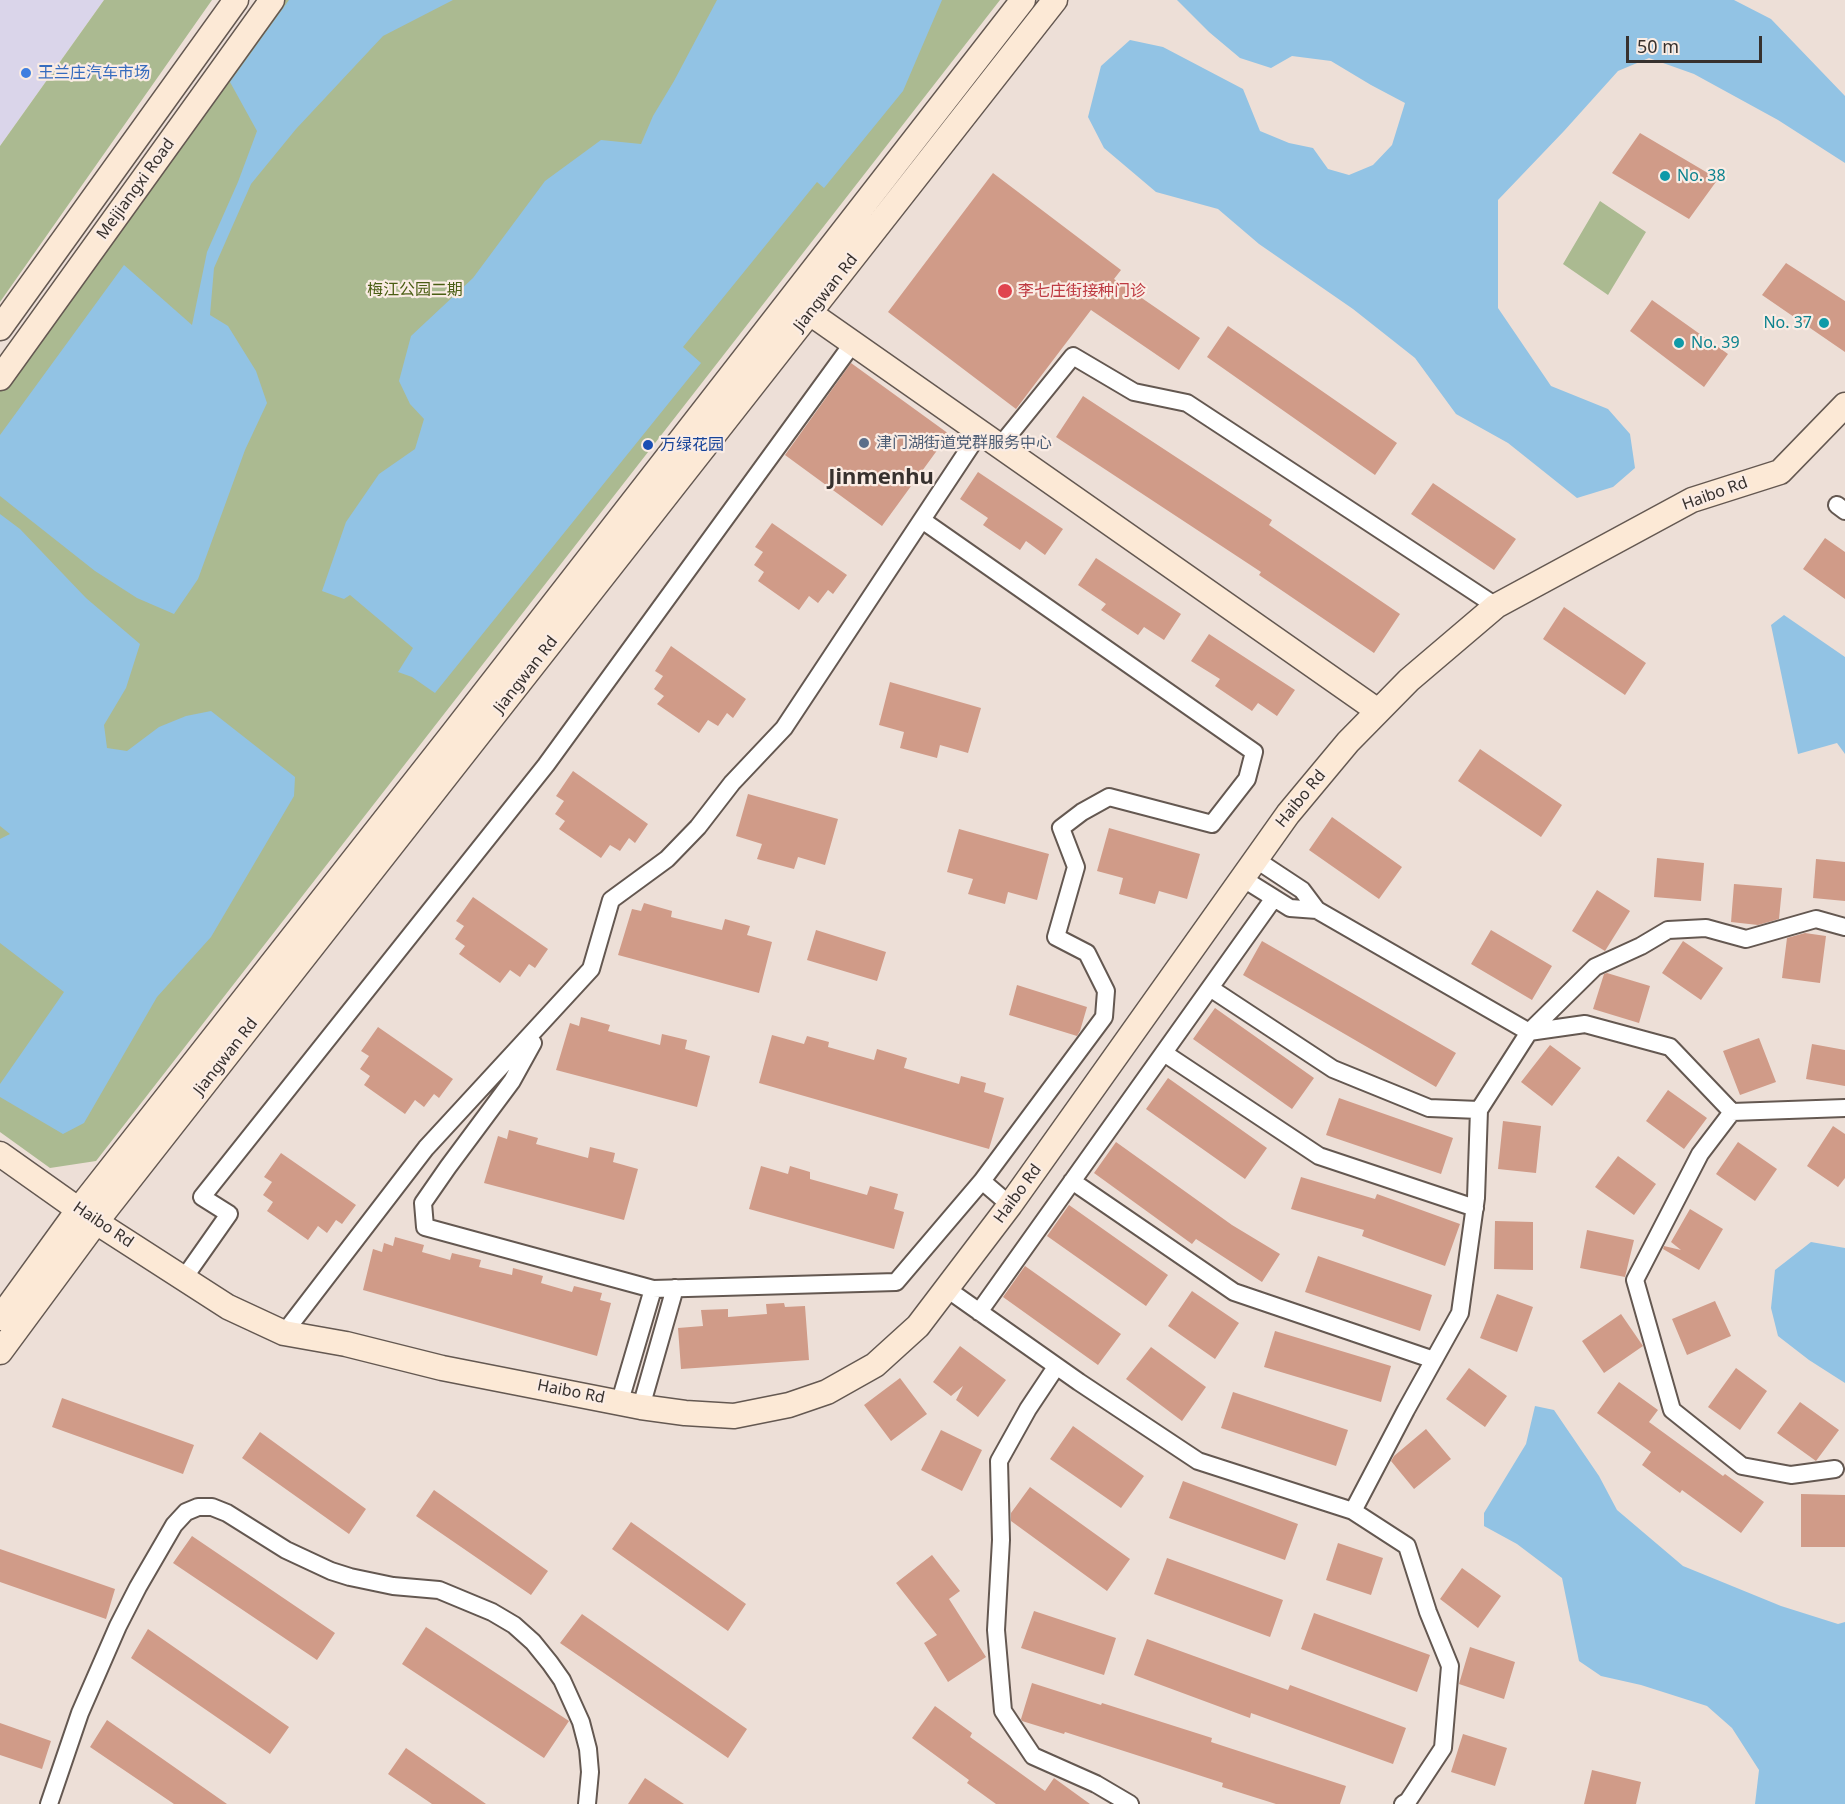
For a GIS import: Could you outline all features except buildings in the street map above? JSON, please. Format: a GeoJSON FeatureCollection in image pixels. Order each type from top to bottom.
{"type":"FeatureCollection","features":[{"type":"Feature","properties":{"kind":"main road","name":"Meijiangxi Road"},"geometry":{"type":"LineString","coordinates":[[0,328],[236,0]]}},
{"type":"Feature","properties":{"kind":"main road","name":"Meijiangxi Road"},"geometry":{"type":"LineString","coordinates":[[0,378],[272,0]]}},
{"type":"Feature","properties":{"kind":"main road","name":"Jiangwan Rd"},"geometry":{"type":"LineString","coordinates":[[0,1352],[88,1216],[457,728],[1023,0]]}},
{"type":"Feature","properties":{"kind":"main road","name":"Jiangwan Rd"},"geometry":{"type":"LineString","coordinates":[[0,1318],[88,1216],[810,314],[1055,0]]}},
{"type":"Feature","properties":{"kind":"main road"},"geometry":{"type":"LineString","coordinates":[[790,299],[1378,711]]}},
{"type":"Feature","properties":{"kind":"main road","name":"Haibo Rd"},"geometry":{"type":"LineString","coordinates":[[0,1154],[88,1216],[228,1307],[284,1333],[346,1344],[442,1368],[685,1413],[734,1416],[789,1405],[827,1392],[875,1365],[918,1326],[1010,1205],[1287,814],[1347,742],[1409,680],[1496,606],[1692,500],[1780,472],[1845,405]]}},
{"type":"Feature","properties":{"kind":"street"},"geometry":{"type":"LineString","coordinates":[[184,1278],[230,1214],[202,1197],[546,765],[853,343]]}},
{"type":"Feature","properties":{"kind":"street"},"geometry":{"type":"LineString","coordinates":[[1000,446],[1073,356],[1134,392],[1187,403],[1496,606]]}},
{"type":"Feature","properties":{"kind":"street"},"geometry":{"type":"LineString","coordinates":[[284,1333],[426,1148],[591,969],[611,900],[667,859],[698,827],[732,783],[784,728],[980,432]]}},
{"type":"Feature","properties":{"kind":"street"},"geometry":{"type":"LineString","coordinates":[[546,1020],[512,1081],[423,1203],[425,1227],[653,1289],[896,1282],[982,1181],[1104,1017],[1106,991],[1087,953],[1056,937],[1076,867],[1061,828],[1082,812],[1109,797],[1212,824],[1247,779],[1254,752],[922,520]]}},
{"type":"Feature","properties":{"kind":"street"},"geometry":{"type":"LineString","coordinates":[[1249,868],[1274,898],[1290,908],[1317,910]]}},
{"type":"Feature","properties":{"kind":"street"},"geometry":{"type":"LineString","coordinates":[[1249,868],[1302,890],[1317,910],[1529,1032],[1585,1024],[1670,1047],[1732,1112],[1845,1108]]}},
{"type":"Feature","properties":{"kind":"street"},"geometry":{"type":"LineString","coordinates":[[979,1312],[1274,898]]}},
{"type":"Feature","properties":{"kind":"street"},"geometry":{"type":"LineString","coordinates":[[1353,1511],[1460,1313],[1474,1208],[1479,1110],[1529,1032],[1595,968],[1668,930],[1706,928],[1746,939],[1816,919],[1845,927]]}},
{"type":"Feature","properties":{"kind":"street"},"geometry":{"type":"LineString","coordinates":[[1210,988],[1333,1069],[1429,1108],[1479,1110]]}},
{"type":"Feature","properties":{"kind":"street"},"geometry":{"type":"LineString","coordinates":[[1164,1053],[1319,1156],[1474,1208]]}},
{"type":"Feature","properties":{"kind":"street"},"geometry":{"type":"LineString","coordinates":[[1732,1112],[1700,1154],[1635,1280],[1672,1410],[1742,1466],[1791,1475],[1835,1469]]}},
{"type":"Feature","properties":{"kind":"street"},"geometry":{"type":"LineString","coordinates":[[982,1181],[1010,1205]]}},
{"type":"Feature","properties":{"kind":"street"},"geometry":{"type":"LineString","coordinates":[[1072,1181],[1234,1292],[1434,1360]]}},
{"type":"Feature","properties":{"kind":"street"},"geometry":{"type":"LineString","coordinates":[[630,1404],[675,1288]]}},
{"type":"Feature","properties":{"kind":"street"},"geometry":{"type":"LineString","coordinates":[[630,1404],[653,1289]]}},
{"type":"Feature","properties":{"kind":"street"},"geometry":{"type":"LineString","coordinates":[[946,1289],[1198,1461],[1353,1511],[1407,1546],[1428,1612],[1450,1666],[1443,1748],[1408,1801],[1403,1804]]}},
{"type":"Feature","properties":{"kind":"street"},"geometry":{"type":"LineString","coordinates":[[1056,1366],[1028,1409],[999,1461],[1000,1540],[996,1630],[1003,1711],[1033,1756],[1096,1784],[1130,1804]]}},
{"type":"Feature","properties":{"kind":"street"},"geometry":{"type":"LineString","coordinates":[[49,1804],[80,1713],[118,1626],[138,1587],[174,1525],[186,1512],[198,1507],[212,1507],[227,1513],[286,1550],[331,1571],[393,1586],[439,1590],[492,1612],[514,1625],[533,1642],[562,1680],[581,1722],[589,1760],[587,1804]]}},
{"type":"Feature","properties":{"kind":"shaded area","name":"王兰庄汽车市场"},"geometry":{"type":"Polygon","coordinates":[[[0,0],[104,0],[0,146],[0,0]]]}},
{"type":"Feature","properties":{"kind":"green space"},"geometry":{"type":"Polygon","coordinates":[[[104,0],[212,0],[0,302],[0,146],[104,0]]]}},
{"type":"Feature","properties":{"kind":"green space","name":"梅江公园二期"},"geometry":{"type":"Polygon","coordinates":[[[273,0],[1000,0],[96,1161],[50,1168],[0,1132],[0,386],[273,0]]]}},
{"type":"Feature","properties":{"kind":"green space"},"geometry":{"type":"Polygon","coordinates":[[[1600,201],[1646,232],[1608,295],[1563,264],[1600,201]]]}},
{"type":"Feature","properties":{"kind":"water"},"geometry":{"type":"Polygon","coordinates":[[[289,0],[453,0],[383,36],[296,129],[251,184],[214,268],[210,315],[228,326],[256,371],[267,403],[245,450],[198,579],[174,614],[137,598],[95,571],[0,496],[0,435],[124,265],[192,325],[207,252],[238,182],[257,131],[230,82],[289,0]]]}},
{"type":"Feature","properties":{"kind":"water"},"geometry":{"type":"Polygon","coordinates":[[[717,0],[942,0],[903,91],[824,188],[817,182],[683,347],[701,363],[435,693],[412,677],[398,672],[413,648],[350,595],[344,599],[322,591],[346,522],[379,474],[415,449],[424,419],[410,404],[399,381],[411,336],[473,278],[545,181],[601,140],[641,144],[653,116],[717,0]]]}},
{"type":"Feature","properties":{"kind":"water"},"geometry":{"type":"Polygon","coordinates":[[[1177,0],[1734,0],[1771,19],[1845,96],[1845,163],[1778,120],[1694,74],[1649,58],[1618,71],[1498,200],[1498,308],[1551,386],[1608,409],[1630,434],[1635,468],[1613,487],[1577,498],[1508,443],[1456,414],[1415,358],[1353,309],[1259,244],[1218,209],[1156,192],[1104,148],[1088,117],[1101,66],[1130,40],[1163,47],[1243,89],[1260,131],[1289,143],[1313,148],[1328,169],[1349,175],[1373,165],[1392,145],[1405,103],[1331,61],[1292,56],[1271,68],[1240,58],[1209,32],[1177,0]]]}},
{"type":"Feature","properties":{"kind":"water"},"geometry":{"type":"Polygon","coordinates":[[[0,514],[20,529],[86,598],[140,644],[126,688],[104,725],[107,748],[127,751],[159,727],[186,716],[211,711],[295,777],[294,796],[211,937],[157,997],[84,1123],[63,1134],[0,1097],[0,1084],[64,992],[0,943],[0,839],[10,834],[0,826],[0,514]]]}},
{"type":"Feature","properties":{"kind":"water"},"geometry":{"type":"Polygon","coordinates":[[[1784,615],[1845,657],[1845,754],[1837,743],[1798,754],[1771,625],[1784,615]]]}},
{"type":"Feature","properties":{"kind":"water"},"geometry":{"type":"Polygon","coordinates":[[[1811,1242],[1845,1248],[1845,1383],[1809,1360],[1778,1336],[1771,1308],[1775,1270],[1811,1242]]]}},
{"type":"Feature","properties":{"kind":"water"},"geometry":{"type":"Polygon","coordinates":[[[1535,1406],[1554,1410],[1599,1476],[1617,1510],[1683,1566],[1781,1606],[1838,1624],[1845,1622],[1845,1804],[1755,1804],[1759,1770],[1732,1728],[1707,1706],[1641,1685],[1601,1676],[1579,1661],[1562,1578],[1517,1544],[1484,1526],[1484,1513],[1526,1444],[1535,1406]]]}},
{"type":"Feature","properties":{"kind":"place","name":"王兰庄汽车市场"},"geometry":{"type":"Point","coordinates":[26,73]}},
{"type":"Feature","properties":{"kind":"place","name":"No. 38"},"geometry":{"type":"Point","coordinates":[1665,176]}},
{"type":"Feature","properties":{"kind":"place","name":"李七庄街接种门诊"},"geometry":{"type":"Point","coordinates":[1005,291]}},
{"type":"Feature","properties":{"kind":"place","name":"No. 37"},"geometry":{"type":"Point","coordinates":[1824,323]}},
{"type":"Feature","properties":{"kind":"place","name":"No. 39"},"geometry":{"type":"Point","coordinates":[1679,343]}},
{"type":"Feature","properties":{"kind":"place","name":"津门湖街道党群服务中心"},"geometry":{"type":"Point","coordinates":[864,443]}},
{"type":"Feature","properties":{"kind":"place","name":"万绿花园"},"geometry":{"type":"Point","coordinates":[648,445]}},
{"type":"Feature","properties":{"kind":"district","name":"Jinmenhu"},"geometry":{"type":"Point","coordinates":[881,478]}}]}
